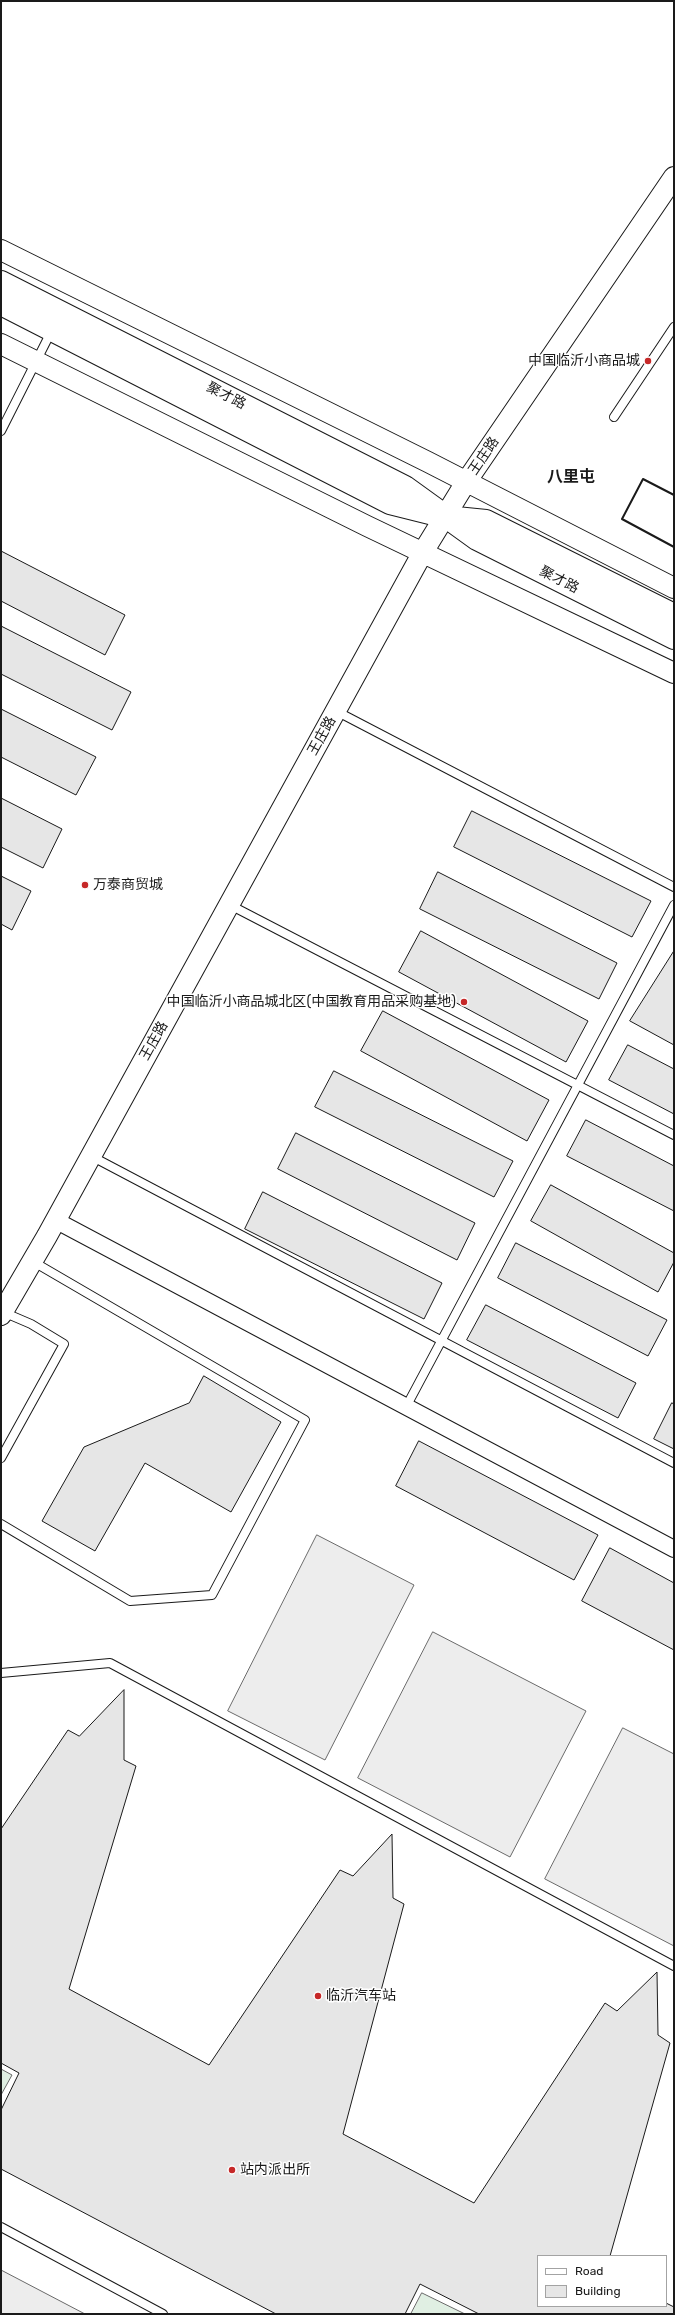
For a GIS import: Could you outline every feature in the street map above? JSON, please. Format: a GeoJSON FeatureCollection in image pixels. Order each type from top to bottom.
{"type":"FeatureCollection","features":[{"type":"Feature","properties":{"kind":"main road","name":"聚才路"},"geometry":{"type":"LineString","coordinates":[[1,282],[405,487],[477,539],[674,638]]}},
{"type":"Feature","properties":{"kind":"main road","name":"聚才路"},"geometry":{"type":"LineString","coordinates":[[1,304],[53,329],[390,503],[446,517],[486,521],[674,615]]}},
{"type":"Feature","properties":{"kind":"street","name":"王庄路"},"geometry":{"type":"LineString","coordinates":[[2,1313],[91,1156],[423,552],[446,517],[466,482],[674,177]]}},
{"type":"Feature","properties":{"kind":"street"},"geometry":{"type":"LineString","coordinates":[[1,250],[466,482],[674,588]]}},
{"type":"Feature","properties":{"kind":"street"},"geometry":{"type":"LineString","coordinates":[[1,344],[423,552],[674,673]]}},
{"type":"Feature","properties":{"kind":"street"},"geometry":{"type":"LineString","coordinates":[[55,1220],[674,1549]]}},
{"type":"Feature","properties":{"kind":"lane"},"geometry":{"type":"LineString","coordinates":[[614,418],[674,327]]}},
{"type":"Feature","properties":{"kind":"lane"},"geometry":{"type":"LineString","coordinates":[[1,431],[53,329]]}},
{"type":"Feature","properties":{"kind":"lane"},"geometry":{"type":"LineString","coordinates":[[336,710],[674,887]]}},
{"type":"Feature","properties":{"kind":"lane"},"geometry":{"type":"LineString","coordinates":[[229,904],[674,1135]]}},
{"type":"Feature","properties":{"kind":"lane"},"geometry":{"type":"LineString","coordinates":[[406,1407],[674,905]]}},
{"type":"Feature","properties":{"kind":"lane"},"geometry":{"type":"LineString","coordinates":[[91,1156],[674,1462]]}},
{"type":"Feature","properties":{"kind":"lane"},"geometry":{"type":"LineString","coordinates":[[1,1524],[130,1601],[212,1595],[304,1420],[32,1261]]}},
{"type":"Feature","properties":{"kind":"lane"},"geometry":{"type":"LineString","coordinates":[[1,1458],[64,1344],[31,1324],[2,1313]]}},
{"type":"Feature","properties":{"kind":"lane"},"geometry":{"type":"LineString","coordinates":[[1,1673],[110,1663],[674,1966]]}},
{"type":"Feature","properties":{"kind":"lane"},"geometry":{"type":"LineString","coordinates":[[1,2227],[163,2314]]}},
{"type":"Feature","properties":{"kind":"green space"},"geometry":{"type":"Polygon","coordinates":[[[1,2069],[12,2075],[1,2095],[1,2069]]]}},
{"type":"Feature","properties":{"kind":"green space"},"geometry":{"type":"Polygon","coordinates":[[[422,2293],[465,2314],[411,2314],[422,2293]]]}},
{"type":"Feature","properties":{"kind":"shaded area"},"geometry":{"type":"Polygon","coordinates":[[[317,1535],[414,1585],[325,1760],[228,1711],[317,1535]]]}},
{"type":"Feature","properties":{"kind":"shaded area"},"geometry":{"type":"Polygon","coordinates":[[[433,1632],[586,1711],[510,1857],[358,1778],[433,1632]]]}},
{"type":"Feature","properties":{"kind":"shaded area"},"geometry":{"type":"Polygon","coordinates":[[[623,1728],[674,1754],[674,1946],[545,1879],[623,1728]]]}},
{"type":"Feature","properties":{"kind":"shaded area"},"geometry":{"type":"Polygon","coordinates":[[[1,2270],[85,2314],[1,2314],[1,2270]]]}},
{"type":"Feature","properties":{"kind":"building"},"geometry":{"type":"Polygon","coordinates":[[[1,551],[125,615],[105,655],[1,601],[1,551]]]}},
{"type":"Feature","properties":{"kind":"building"},"geometry":{"type":"Polygon","coordinates":[[[1,626],[131,692],[112,730],[1,674],[1,626]]]}},
{"type":"Feature","properties":{"kind":"building"},"geometry":{"type":"Polygon","coordinates":[[[1,709],[96,757],[76,795],[1,757],[1,709]]]}},
{"type":"Feature","properties":{"kind":"building"},"geometry":{"type":"Polygon","coordinates":[[[1,798],[62,829],[43,868],[1,847],[1,798]]]}},
{"type":"Feature","properties":{"kind":"building"},"geometry":{"type":"Polygon","coordinates":[[[472,811],[651,901],[632,937],[454,847],[472,811]]]}},
{"type":"Feature","properties":{"kind":"building"},"geometry":{"type":"Polygon","coordinates":[[[438,872],[617,963],[599,999],[420,909],[438,872]]]}},
{"type":"Feature","properties":{"kind":"building"},"geometry":{"type":"Polygon","coordinates":[[[1,876],[31,891],[12,930],[1,924],[1,876]]]}},
{"type":"Feature","properties":{"kind":"building"},"geometry":{"type":"Polygon","coordinates":[[[421,931],[588,1021],[566,1062],[399,972],[421,931]]]}},
{"type":"Feature","properties":{"kind":"building"},"geometry":{"type":"Polygon","coordinates":[[[674,951],[674,1045],[630,1021],[674,951]]]}},
{"type":"Feature","properties":{"kind":"building"},"geometry":{"type":"Polygon","coordinates":[[[383,1011],[549,1100],[527,1141],[361,1051],[383,1011]]]}},
{"type":"Feature","properties":{"kind":"building"},"geometry":{"type":"Polygon","coordinates":[[[628,1045],[674,1069],[674,1114],[609,1080],[628,1045]]]}},
{"type":"Feature","properties":{"kind":"building"},"geometry":{"type":"Polygon","coordinates":[[[334,1071],[513,1161],[494,1197],[315,1107],[334,1071]]]}},
{"type":"Feature","properties":{"kind":"building"},"geometry":{"type":"Polygon","coordinates":[[[586,1120],[674,1166],[674,1211],[567,1156],[586,1120]]]}},
{"type":"Feature","properties":{"kind":"building"},"geometry":{"type":"Polygon","coordinates":[[[296,1133],[475,1223],[457,1260],[278,1169],[296,1133]]]}},
{"type":"Feature","properties":{"kind":"building"},"geometry":{"type":"Polygon","coordinates":[[[551,1185],[674,1253],[674,1262],[658,1292],[531,1221],[551,1185]]]}},
{"type":"Feature","properties":{"kind":"building"},"geometry":{"type":"Polygon","coordinates":[[[263,1192],[442,1283],[424,1319],[245,1229],[263,1192]]]}},
{"type":"Feature","properties":{"kind":"building"},"geometry":{"type":"Polygon","coordinates":[[[516,1243],[667,1320],[648,1356],[498,1278],[516,1243]]]}},
{"type":"Feature","properties":{"kind":"building"},"geometry":{"type":"Polygon","coordinates":[[[486,1305],[636,1383],[618,1418],[467,1340],[486,1305]]]}},
{"type":"Feature","properties":{"kind":"building"},"geometry":{"type":"Polygon","coordinates":[[[204,1376],[281,1422],[231,1512],[145,1463],[95,1551],[42,1521],[84,1447],[189,1403],[204,1376]]]}},
{"type":"Feature","properties":{"kind":"building"},"geometry":{"type":"Polygon","coordinates":[[[672,1403],[674,1404],[674,1449],[654,1439],[672,1403]]]}},
{"type":"Feature","properties":{"kind":"building"},"geometry":{"type":"Polygon","coordinates":[[[419,1441],[598,1535],[574,1580],[396,1486],[419,1441]]]}},
{"type":"Feature","properties":{"kind":"building"},"geometry":{"type":"Polygon","coordinates":[[[610,1548],[674,1583],[674,1650],[582,1601],[610,1548]]]}},
{"type":"Feature","properties":{"kind":"building","name":"临沂汽车站"},"geometry":{"type":"Polygon","coordinates":[[[124,1690],[124,1760],[136,1766],[69,1989],[209,2065],[340,1870],[353,1876],[392,1834],[393,1898],[404,1904],[343,2134],[474,2203],[605,2003],[617,2011],[657,1972],[658,2035],[670,2043],[610,2255],[537,2255],[537,2307],[667,2307],[667,2304],[674,2307],[674,2314],[479,2314],[420,2284],[405,2314],[276,2314],[1,2169],[1,2110],[19,2073],[1,2063],[1,1829],[68,1730],[79,1736],[124,1690]]]}},
{"type":"Feature","properties":{"kind":"wall"},"geometry":{"type":"LineString","coordinates":[[674,495],[643,479],[622,519],[674,547]]}},
{"type":"Feature","properties":{"kind":"place","name":"中国临沂小商品城"},"geometry":{"type":"Point","coordinates":[648,361]}},
{"type":"Feature","properties":{"kind":"place","name":"万泰商贸城"},"geometry":{"type":"Point","coordinates":[85,885]}},
{"type":"Feature","properties":{"kind":"place","name":"中国临沂小商品城北区(中国教育用品采购基地)"},"geometry":{"type":"Point","coordinates":[464,1002]}},
{"type":"Feature","properties":{"kind":"place","name":"临沂汽车站"},"geometry":{"type":"Point","coordinates":[318,1996]}},
{"type":"Feature","properties":{"kind":"place","name":"站内派出所"},"geometry":{"type":"Point","coordinates":[232,2170]}},
{"type":"Feature","properties":{"kind":"district","name":"八里屯"},"geometry":{"type":"Point","coordinates":[571,477]}}]}
